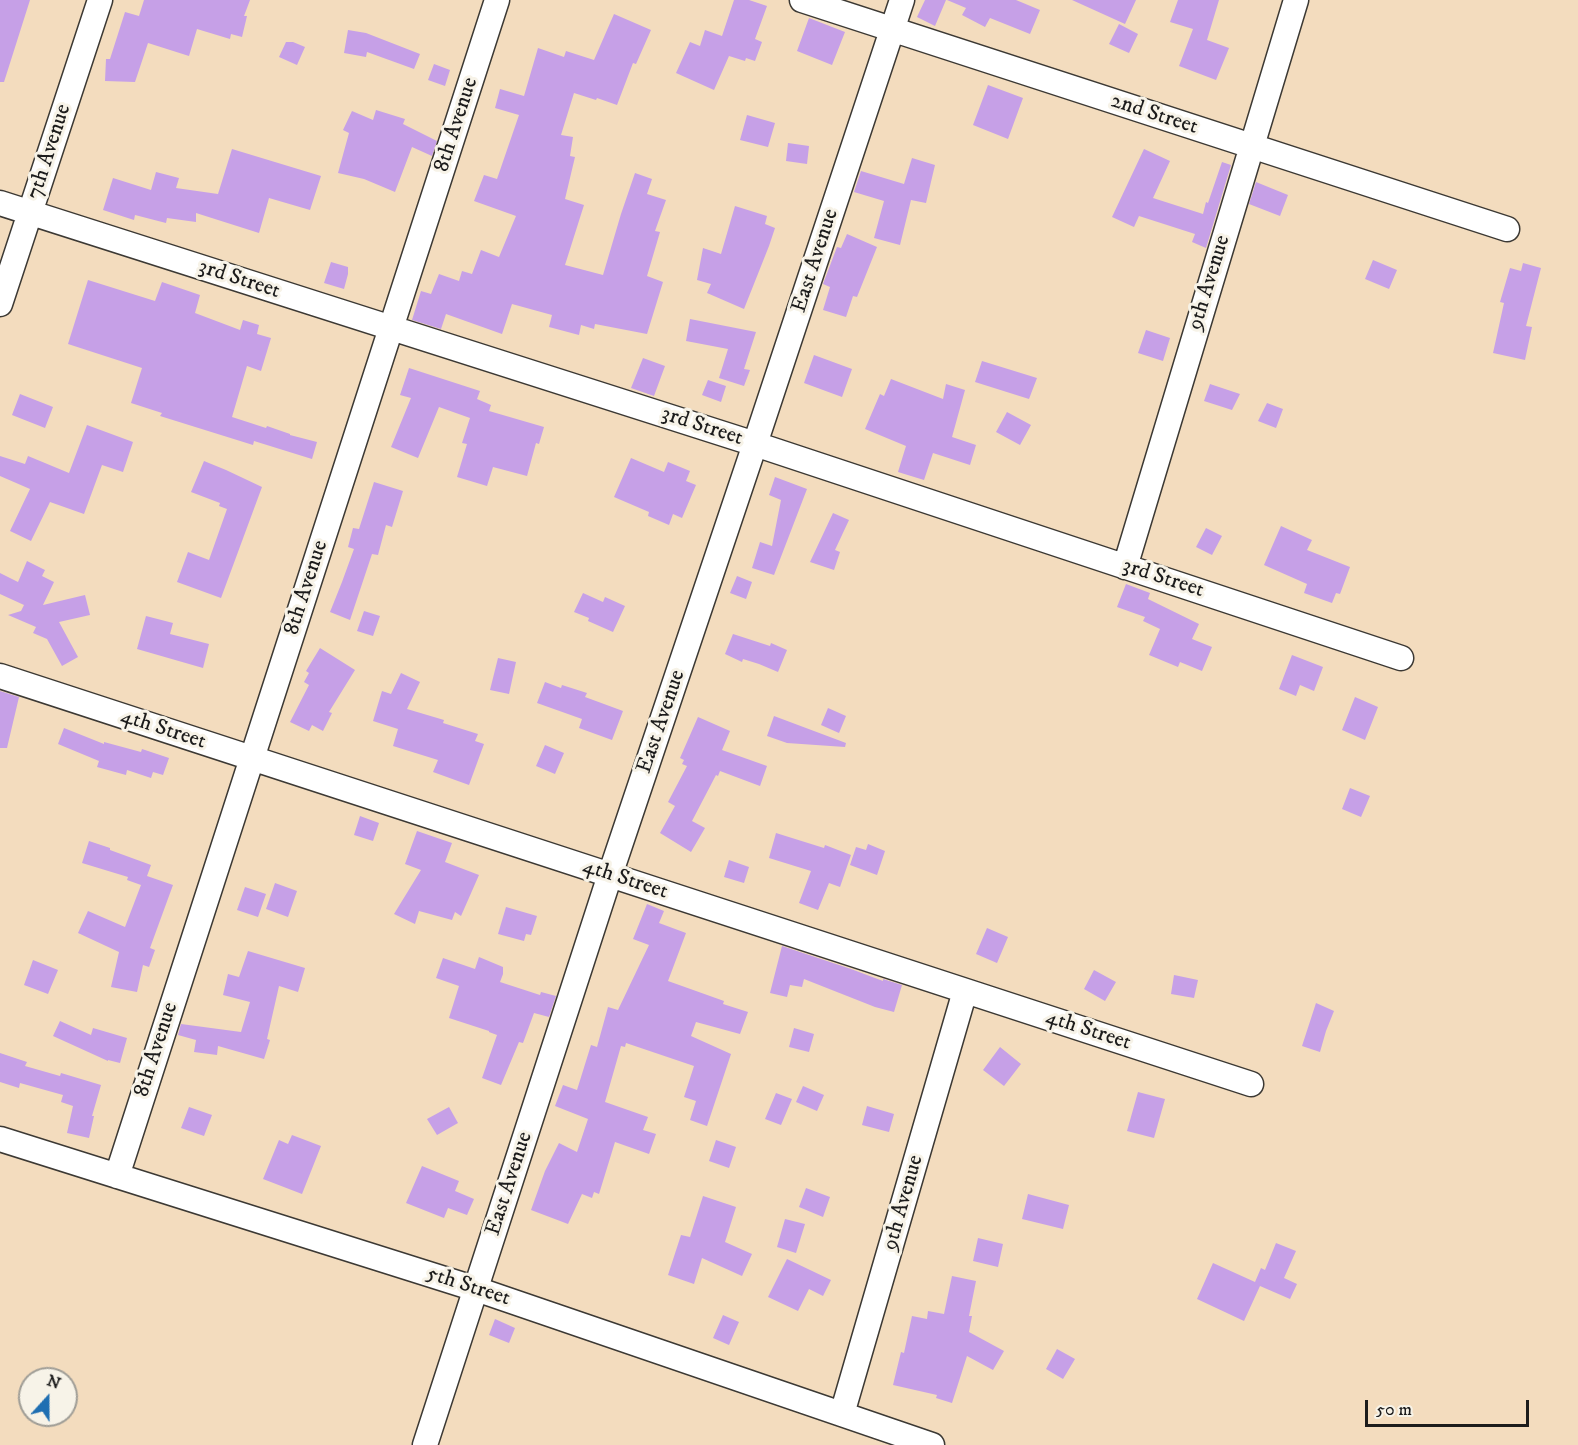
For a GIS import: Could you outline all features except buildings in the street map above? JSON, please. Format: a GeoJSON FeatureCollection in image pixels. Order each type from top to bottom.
{"type":"FeatureCollection","features":[{"type":"Feature","properties":{"kind":"street","name":"7th Avenue"},"geometry":{"type":"LineString","coordinates":[[0,304],[100,0]]}},
{"type":"Feature","properties":{"kind":"street","name":"8th Avenue"},"geometry":{"type":"LineString","coordinates":[[117,1176],[497,0]]}},
{"type":"Feature","properties":{"kind":"street","name":"2nd Street"},"geometry":{"type":"LineString","coordinates":[[802,0],[1507,230]]}},
{"type":"Feature","properties":{"kind":"street","name":"East Avenue"},"geometry":{"type":"LineString","coordinates":[[425,1445],[610,876],[902,0]]}},
{"type":"Feature","properties":{"kind":"street","name":"9th Avenue"},"geometry":{"type":"LineString","coordinates":[[1125,567],[1296,0]]}},
{"type":"Feature","properties":{"kind":"street","name":"3rd Street"},"geometry":{"type":"LineString","coordinates":[[0,203],[755,444],[1401,658]]}},
{"type":"Feature","properties":{"kind":"street","name":"4th Street"},"geometry":{"type":"LineString","coordinates":[[0,676],[1251,1084]]}},
{"type":"Feature","properties":{"kind":"street","name":"9th Avenue"},"geometry":{"type":"LineString","coordinates":[[842,1414],[965,991]]}},
{"type":"Feature","properties":{"kind":"street","name":"5th Street"},"geometry":{"type":"LineString","coordinates":[[0,1139],[476,1289],[932,1445]]}}]}
